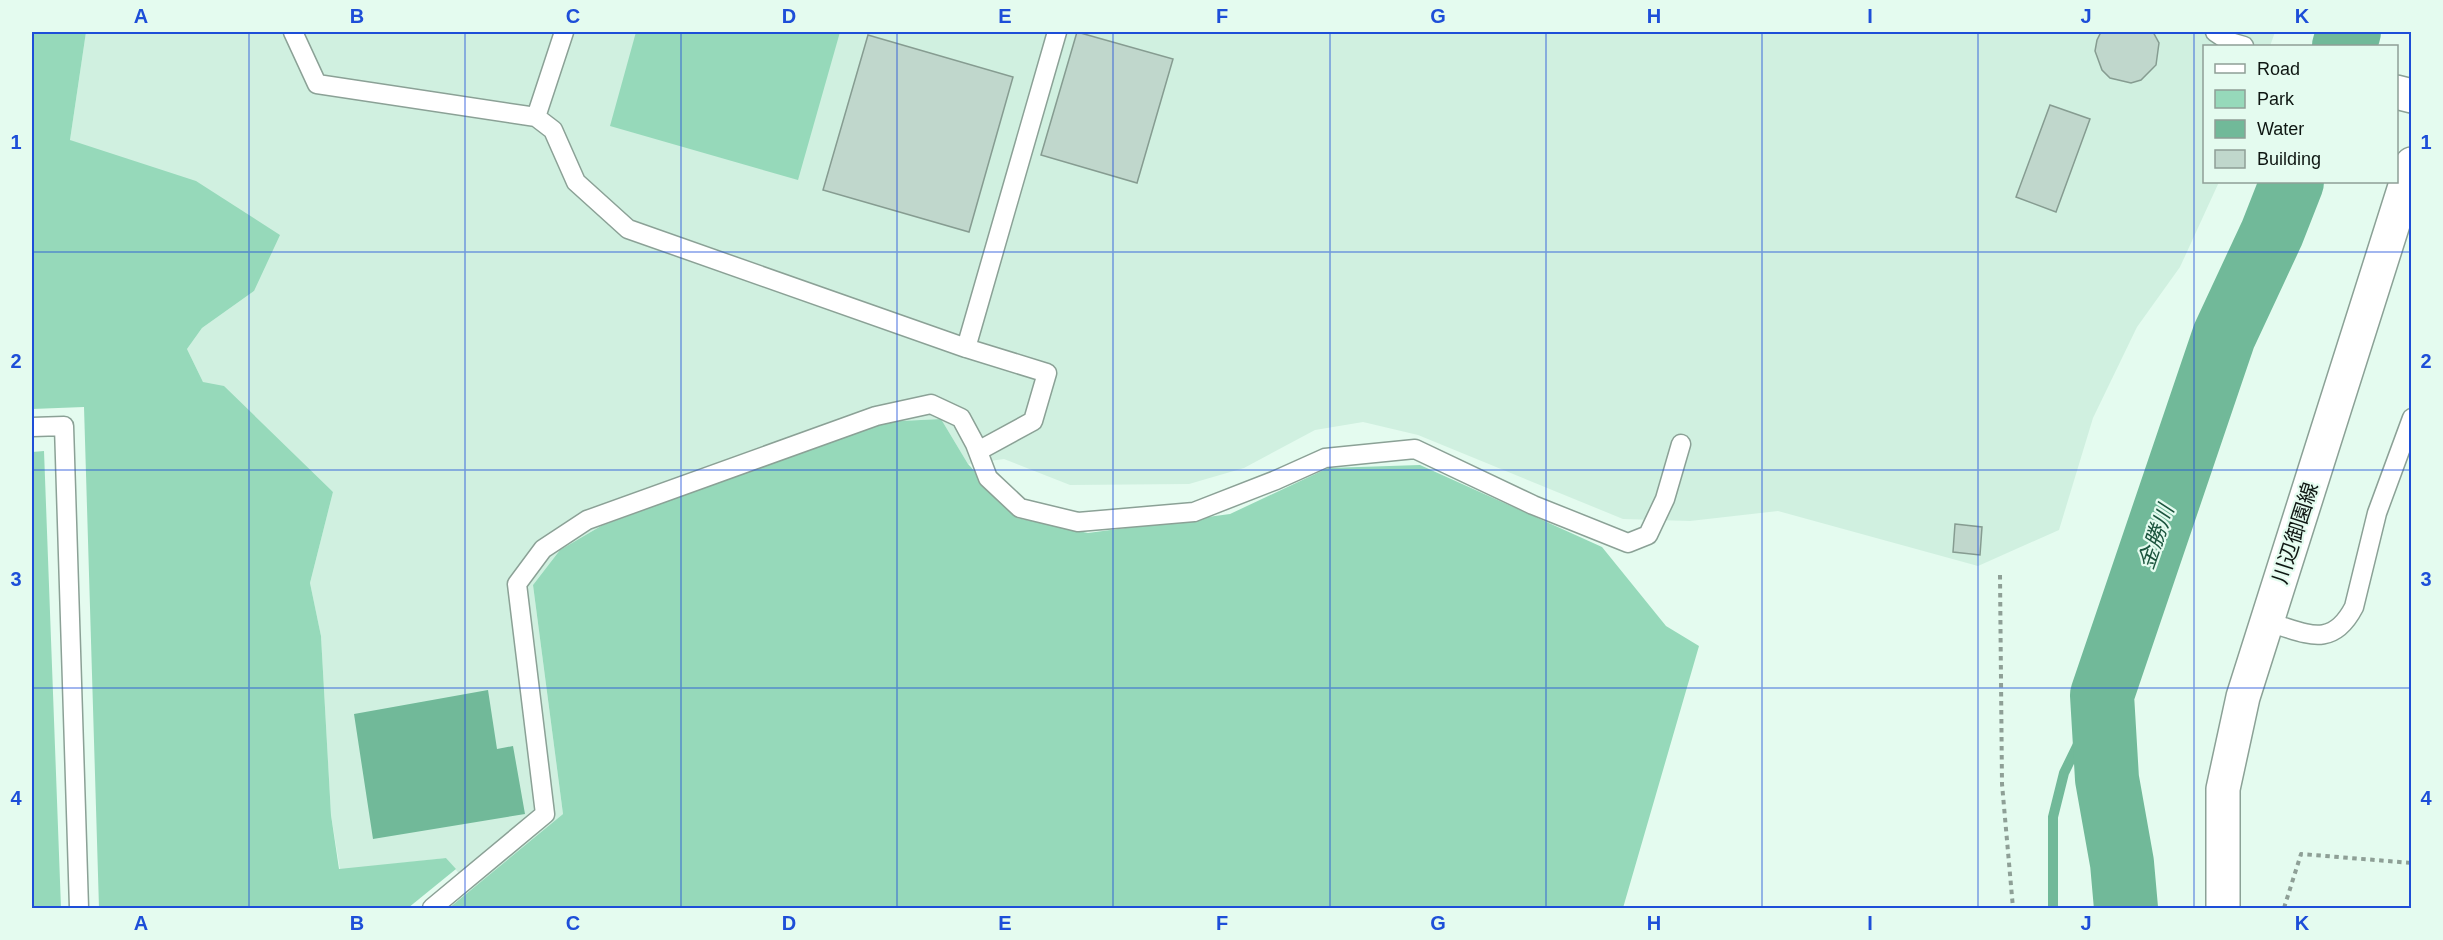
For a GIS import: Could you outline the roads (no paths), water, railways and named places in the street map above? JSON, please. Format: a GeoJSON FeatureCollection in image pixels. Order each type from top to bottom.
{"type":"FeatureCollection","features":[{"type":"Feature","properties":{"kind":"main road","name":"川辺御園線"},"geometry":{"type":"LineString","coordinates":[[2223,909],[2223,789],[2243,697],[2412,164]]}},
{"type":"Feature","properties":{"kind":"lane"},"geometry":{"type":"LineString","coordinates":[[293,32],[317,84],[536,117],[553,130],[576,182],[628,229],[966,348],[1047,373],[1032,421],[978,451]]}},
{"type":"Feature","properties":{"kind":"lane"},"geometry":{"type":"LineString","coordinates":[[536,117],[564,32]]}},
{"type":"Feature","properties":{"kind":"lane"},"geometry":{"type":"LineString","coordinates":[[966,348],[1057,32]]}},
{"type":"Feature","properties":{"kind":"lane"},"geometry":{"type":"LineString","coordinates":[[2215,32],[2230,42],[2240,45]]}},
{"type":"Feature","properties":{"kind":"lane"},"geometry":{"type":"LineString","coordinates":[[432,909],[544,814],[517,584],[543,549],[587,520],[876,416],[931,404],[961,418],[988,477],[1020,508],[1078,522],[1194,512],[1325,458],[1415,449],[1533,505],[1628,543],[1648,535],[1665,499],[1681,444]]}},
{"type":"Feature","properties":{"kind":"lane"},"geometry":{"type":"LineString","coordinates":[[2267,622],[2319,636],[2335,633],[2347,621],[2354,607],[2377,513],[2412,418]]}},
{"type":"Feature","properties":{"kind":"lane"},"geometry":{"type":"LineString","coordinates":[[32,427],[64,426],[80,909]]}},
{"type":"Feature","properties":{"kind":"water"},"geometry":{"type":"Polygon","coordinates":[[[488,690],[497,749],[513,746],[525,814],[373,839],[354,714],[488,690]]]}},
{"type":"Feature","properties":{"kind":"waterway","name":"金勝川"},"geometry":{"type":"LineString","coordinates":[[2344,45],[2349,32]]}},
{"type":"Feature","properties":{"kind":"waterway","name":"金勝川"},"geometry":{"type":"LineString","coordinates":[[2126,908],[2122,863],[2107,779],[2102,695],[2224,336],[2272,233],[2292,183]]}},
{"type":"Feature","properties":{"kind":"waterway"},"geometry":{"type":"LineString","coordinates":[[2053,908],[2053,817],[2064,773],[2102,695]]}}]}
